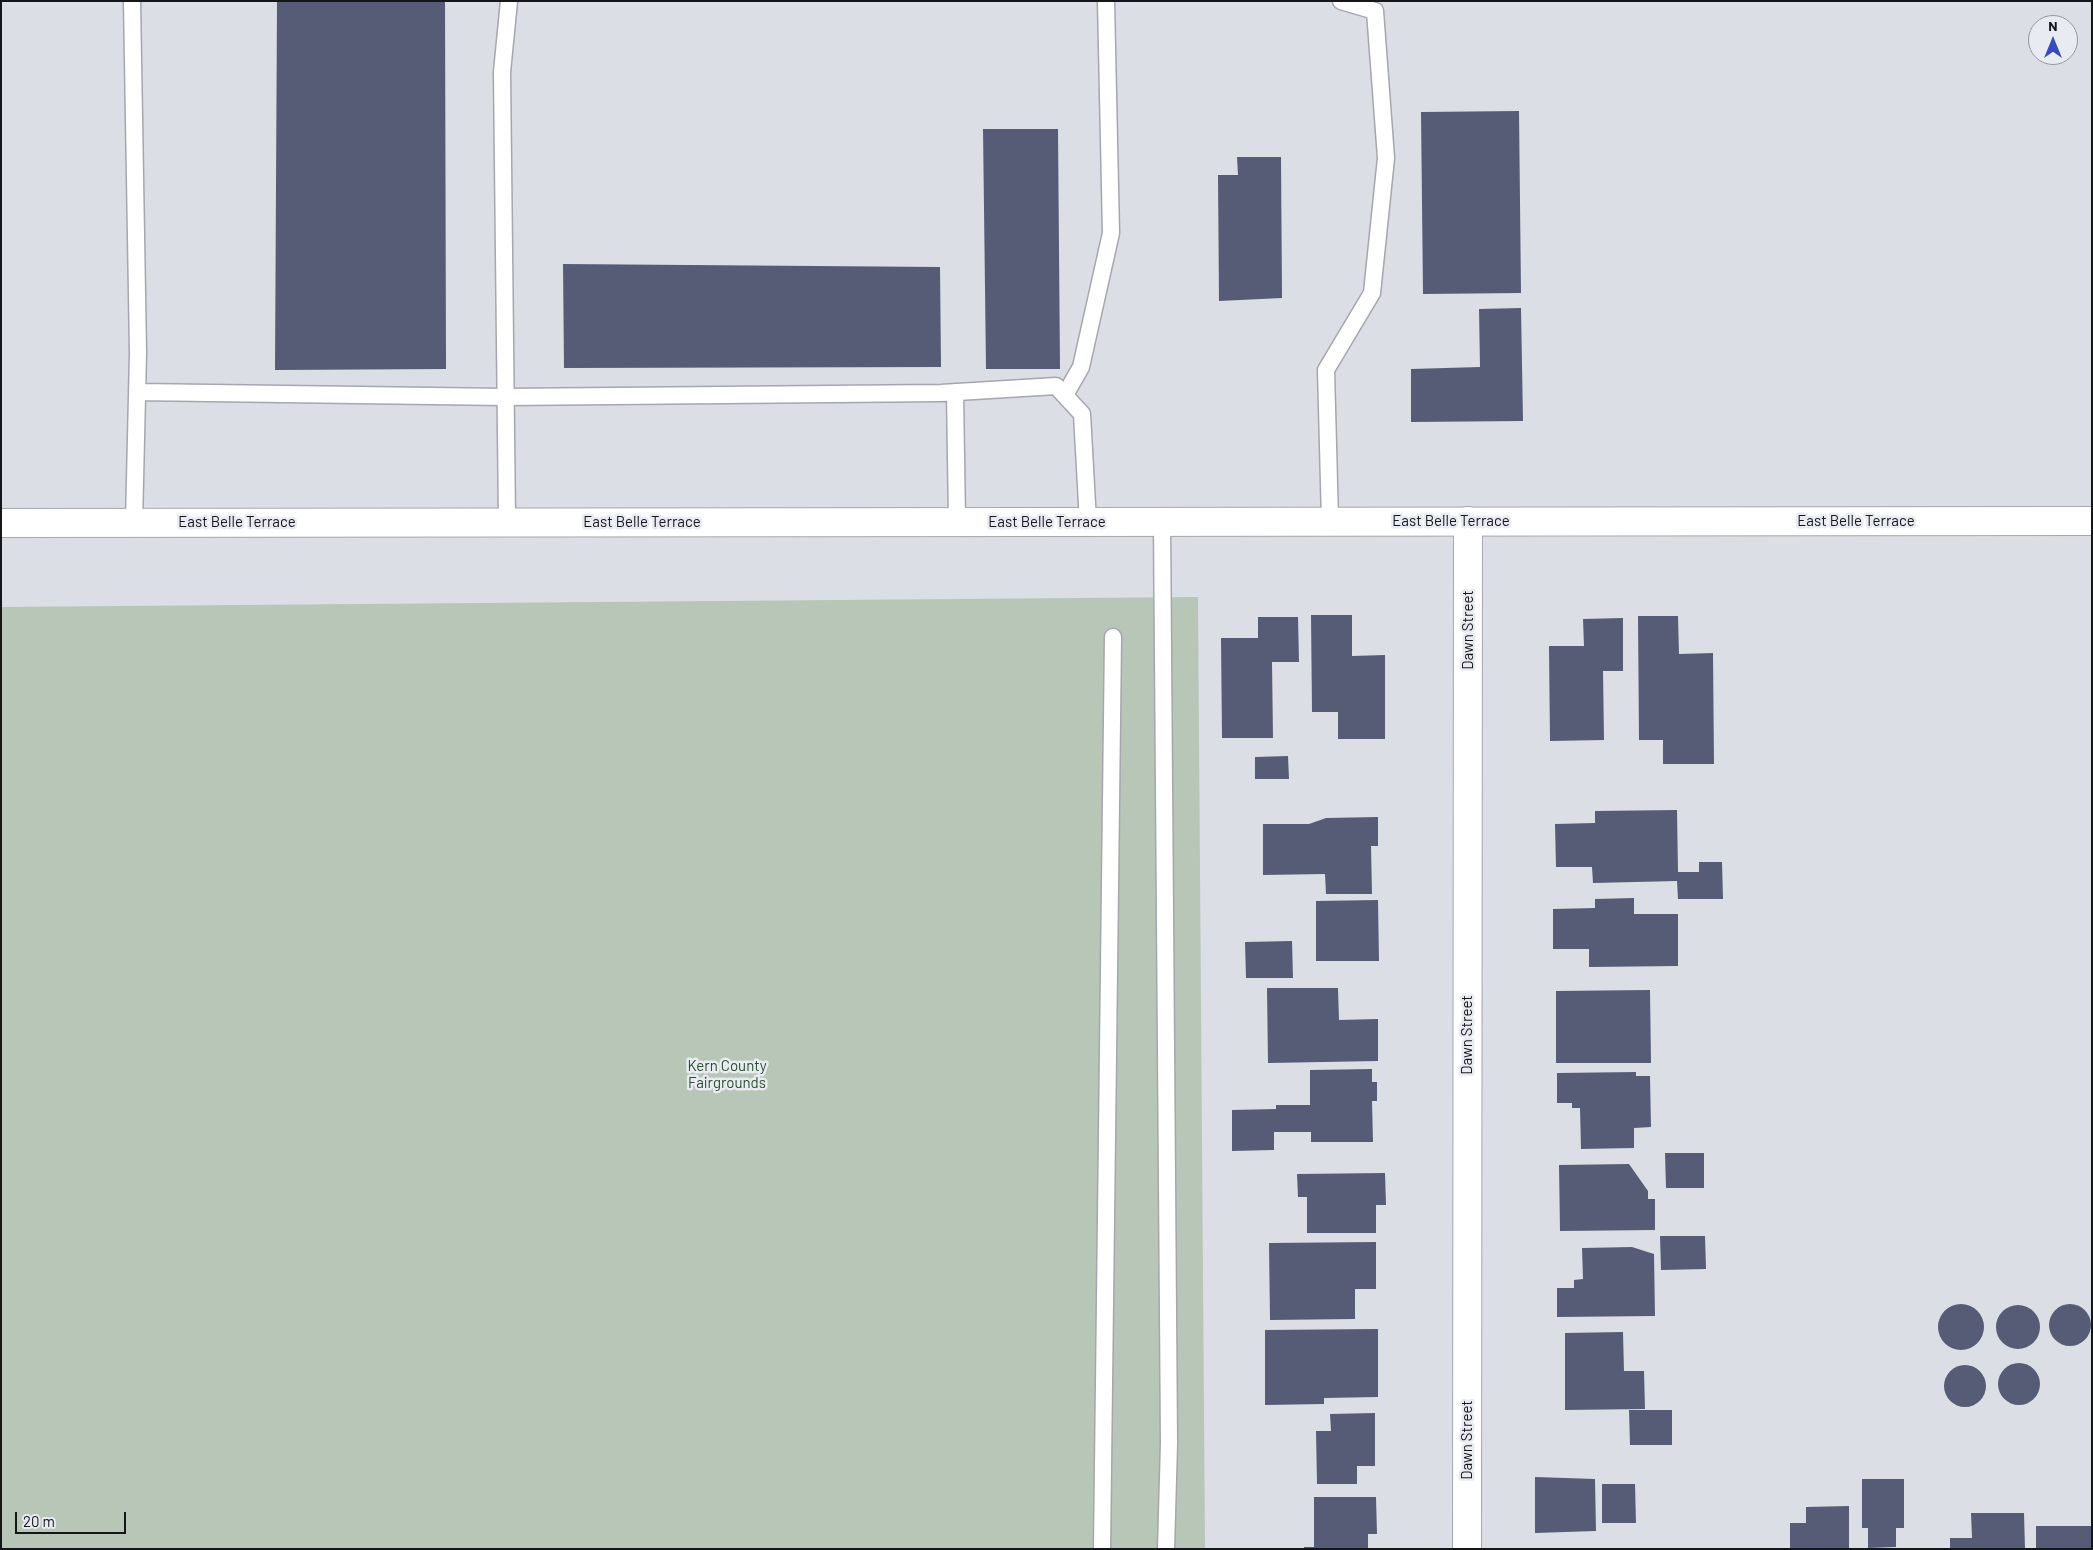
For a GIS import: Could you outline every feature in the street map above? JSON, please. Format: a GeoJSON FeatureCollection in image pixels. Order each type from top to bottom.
{"type":"FeatureCollection","features":[{"type":"Feature","properties":{"kind":"street","name":"Dawn Street"},"geometry":{"type":"LineString","coordinates":[[1467,1549],[1468,521]]}},
{"type":"Feature","properties":{"kind":"street","name":"East Belle Terrace"},"geometry":{"type":"LineString","coordinates":[[1,523],[2092,521]]}},
{"type":"Feature","properties":{"kind":"lane"},"geometry":{"type":"LineString","coordinates":[[132,1],[138,343],[134,523]]}},
{"type":"Feature","properties":{"kind":"lane"},"geometry":{"type":"LineString","coordinates":[[507,522],[502,72],[509,1]]}},
{"type":"Feature","properties":{"kind":"lane"},"geometry":{"type":"LineString","coordinates":[[1065,395],[1081,367],[1111,233],[1106,1]]}},
{"type":"Feature","properties":{"kind":"lane"},"geometry":{"type":"LineString","coordinates":[[1330,521],[1326,370],[1372,293],[1386,158],[1375,11],[1341,1]]}},
{"type":"Feature","properties":{"kind":"lane"},"geometry":{"type":"LineString","coordinates":[[137,392],[505,397],[955,392],[1056,386],[1082,414],[1088,522]]}},
{"type":"Feature","properties":{"kind":"lane"},"geometry":{"type":"LineString","coordinates":[[955,392],[957,522]]}},
{"type":"Feature","properties":{"kind":"lane"},"geometry":{"type":"LineString","coordinates":[[1162,521],[1169,1443],[1166,1549]]}},
{"type":"Feature","properties":{"kind":"lane"},"geometry":{"type":"LineString","coordinates":[[1102,1549],[1113,637]]}},
{"type":"Feature","properties":{"kind":"green space","name":"Kern County Fairgrounds"},"geometry":{"type":"Polygon","coordinates":[[[1198,597],[1205,1549],[1,1549],[1,607],[1198,597]]]}},
{"type":"Feature","properties":{"kind":"building"},"geometry":{"type":"Polygon","coordinates":[[[277,1],[445,1],[446,369],[275,370],[277,1]]]}},
{"type":"Feature","properties":{"kind":"building"},"geometry":{"type":"Polygon","coordinates":[[[1519,111],[1521,293],[1423,294],[1421,112],[1519,111]]]}},
{"type":"Feature","properties":{"kind":"building"},"geometry":{"type":"Polygon","coordinates":[[[983,129],[1058,129],[1060,369],[986,369],[983,129]]]}},
{"type":"Feature","properties":{"kind":"building"},"geometry":{"type":"Polygon","coordinates":[[[1237,157],[1281,157],[1282,298],[1219,301],[1218,175],[1238,175],[1237,157]]]}},
{"type":"Feature","properties":{"kind":"building"},"geometry":{"type":"Polygon","coordinates":[[[563,264],[940,267],[941,367],[564,368],[563,264]]]}},
{"type":"Feature","properties":{"kind":"building"},"geometry":{"type":"Polygon","coordinates":[[[1521,308],[1523,421],[1411,422],[1411,369],[1480,367],[1479,309],[1521,308]]]}},
{"type":"Feature","properties":{"kind":"building"},"geometry":{"type":"Polygon","coordinates":[[[1311,615],[1352,615],[1352,656],[1385,655],[1385,739],[1338,739],[1338,712],[1312,712],[1311,615]]]}},
{"type":"Feature","properties":{"kind":"building"},"geometry":{"type":"Polygon","coordinates":[[[1638,616],[1678,616],[1679,654],[1713,653],[1714,764],[1663,764],[1663,740],[1639,740],[1638,616]]]}},
{"type":"Feature","properties":{"kind":"building"},"geometry":{"type":"Polygon","coordinates":[[[1258,617],[1298,617],[1299,662],[1272,662],[1273,738],[1222,738],[1221,638],[1258,638],[1258,617]]]}},
{"type":"Feature","properties":{"kind":"building"},"geometry":{"type":"Polygon","coordinates":[[[1623,618],[1623,671],[1603,671],[1604,740],[1550,741],[1549,646],[1584,646],[1583,619],[1623,618]]]}},
{"type":"Feature","properties":{"kind":"building"},"geometry":{"type":"Polygon","coordinates":[[[1288,756],[1289,779],[1255,779],[1255,757],[1288,756]]]}},
{"type":"Feature","properties":{"kind":"building"},"geometry":{"type":"Polygon","coordinates":[[[1677,810],[1678,872],[1699,872],[1699,862],[1722,862],[1723,899],[1678,899],[1677,881],[1593,883],[1592,867],[1556,867],[1555,824],[1595,823],[1595,811],[1677,810]]]}},
{"type":"Feature","properties":{"kind":"building"},"geometry":{"type":"Polygon","coordinates":[[[1378,817],[1378,846],[1371,846],[1372,894],[1326,894],[1325,874],[1263,875],[1263,824],[1309,824],[1326,818],[1378,817]]]}},
{"type":"Feature","properties":{"kind":"building"},"geometry":{"type":"Polygon","coordinates":[[[1634,898],[1634,914],[1678,914],[1678,966],[1589,967],[1589,949],[1553,949],[1553,909],[1595,908],[1595,899],[1634,898]]]}},
{"type":"Feature","properties":{"kind":"building"},"geometry":{"type":"Polygon","coordinates":[[[1378,900],[1379,961],[1316,961],[1316,901],[1378,900]]]}},
{"type":"Feature","properties":{"kind":"building"},"geometry":{"type":"Polygon","coordinates":[[[1292,941],[1293,978],[1246,978],[1245,942],[1292,941]]]}},
{"type":"Feature","properties":{"kind":"building"},"geometry":{"type":"Polygon","coordinates":[[[1267,988],[1338,988],[1339,1020],[1378,1019],[1378,1061],[1268,1063],[1267,988]]]}},
{"type":"Feature","properties":{"kind":"building"},"geometry":{"type":"Polygon","coordinates":[[[1650,990],[1651,1063],[1556,1063],[1556,991],[1650,990]]]}},
{"type":"Feature","properties":{"kind":"building"},"geometry":{"type":"Polygon","coordinates":[[[1372,1069],[1372,1082],[1377,1082],[1377,1101],[1372,1101],[1373,1142],[1311,1142],[1311,1132],[1274,1132],[1274,1150],[1232,1151],[1232,1110],[1276,1109],[1276,1105],[1310,1105],[1310,1070],[1372,1069]]]}},
{"type":"Feature","properties":{"kind":"building"},"geometry":{"type":"Polygon","coordinates":[[[1636,1072],[1636,1076],[1650,1076],[1651,1127],[1634,1128],[1634,1148],[1581,1149],[1580,1108],[1572,1108],[1572,1103],[1557,1103],[1557,1073],[1636,1072]]]}},
{"type":"Feature","properties":{"kind":"building"},"geometry":{"type":"Polygon","coordinates":[[[1665,1153],[1704,1153],[1704,1188],[1666,1188],[1665,1153]]]}},
{"type":"Feature","properties":{"kind":"building"},"geometry":{"type":"Polygon","coordinates":[[[1629,1164],[1648,1191],[1648,1199],[1655,1199],[1655,1230],[1560,1231],[1559,1165],[1629,1164]]]}},
{"type":"Feature","properties":{"kind":"building"},"geometry":{"type":"Polygon","coordinates":[[[1385,1173],[1386,1205],[1376,1205],[1376,1233],[1307,1233],[1307,1197],[1298,1197],[1297,1174],[1385,1173]]]}},
{"type":"Feature","properties":{"kind":"building"},"geometry":{"type":"Polygon","coordinates":[[[1660,1236],[1705,1236],[1706,1269],[1661,1270],[1660,1236]]]}},
{"type":"Feature","properties":{"kind":"building"},"geometry":{"type":"Polygon","coordinates":[[[1376,1242],[1376,1289],[1355,1289],[1355,1319],[1270,1320],[1269,1243],[1376,1242]]]}},
{"type":"Feature","properties":{"kind":"building"},"geometry":{"type":"Polygon","coordinates":[[[1632,1247],[1654,1254],[1655,1316],[1557,1317],[1557,1288],[1574,1288],[1574,1280],[1583,1279],[1582,1248],[1632,1247]]]}},
{"type":"Feature","properties":{"kind":"building"},"geometry":{"type":"Polygon","coordinates":[[[1956,1304],[1966,1304],[1980,1314],[1984,1327],[1980,1340],[1974,1346],[1966,1350],[1956,1350],[1942,1340],[1938,1332],[1938,1322],[1948,1308],[1956,1304]]]}},
{"type":"Feature","properties":{"kind":"building"},"geometry":{"type":"Polygon","coordinates":[[[2074,1304],[2082,1307],[2088,1313],[2091,1325],[2088,1337],[2082,1343],[2066,1346],[2058,1343],[2052,1337],[2049,1321],[2052,1313],[2058,1307],[2074,1304]]]}},
{"type":"Feature","properties":{"kind":"building"},"geometry":{"type":"Polygon","coordinates":[[[2022,1305],[2034,1311],[2039,1318],[2039,1336],[2034,1343],[2027,1348],[2014,1349],[2006,1346],[1999,1339],[1996,1323],[1999,1315],[2006,1308],[2022,1305]]]}},
{"type":"Feature","properties":{"kind":"building"},"geometry":{"type":"Polygon","coordinates":[[[1378,1329],[1378,1397],[1324,1398],[1324,1404],[1265,1405],[1265,1330],[1378,1329]]]}},
{"type":"Feature","properties":{"kind":"building"},"geometry":{"type":"Polygon","coordinates":[[[1623,1332],[1624,1371],[1644,1371],[1645,1409],[1565,1410],[1565,1333],[1623,1332]]]}},
{"type":"Feature","properties":{"kind":"building"},"geometry":{"type":"Polygon","coordinates":[[[2023,1363],[2031,1366],[2037,1372],[2040,1384],[2037,1396],[2031,1402],[2015,1405],[2007,1402],[2001,1396],[1998,1380],[2001,1372],[2007,1366],[2023,1363]]]}},
{"type":"Feature","properties":{"kind":"building"},"geometry":{"type":"Polygon","coordinates":[[[1961,1365],[1969,1365],[1980,1371],[1986,1386],[1980,1401],[1969,1407],[1961,1407],[1950,1401],[1944,1390],[1944,1382],[1950,1371],[1961,1365]]]}},
{"type":"Feature","properties":{"kind":"building"},"geometry":{"type":"Polygon","coordinates":[[[1629,1410],[1672,1410],[1672,1445],[1630,1445],[1629,1410]]]}},
{"type":"Feature","properties":{"kind":"building"},"geometry":{"type":"Polygon","coordinates":[[[1375,1413],[1375,1466],[1357,1466],[1357,1484],[1317,1484],[1316,1431],[1331,1431],[1330,1414],[1375,1413]]]}},
{"type":"Feature","properties":{"kind":"building"},"geometry":{"type":"Polygon","coordinates":[[[1535,1477],[1595,1479],[1596,1531],[1535,1533],[1535,1477]]]}},
{"type":"Feature","properties":{"kind":"building"},"geometry":{"type":"Polygon","coordinates":[[[1862,1479],[1904,1479],[1904,1528],[1896,1528],[1896,1547],[1868,1548],[1868,1528],[1862,1528],[1862,1479]]]}},
{"type":"Feature","properties":{"kind":"building"},"geometry":{"type":"Polygon","coordinates":[[[1602,1484],[1635,1484],[1636,1523],[1602,1523],[1602,1484]]]}},
{"type":"Feature","properties":{"kind":"building"},"geometry":{"type":"Polygon","coordinates":[[[1314,1497],[1376,1497],[1377,1534],[1368,1534],[1368,1549],[1304,1549],[1304,1547],[1314,1547],[1314,1497]]]}},
{"type":"Feature","properties":{"kind":"building"},"geometry":{"type":"Polygon","coordinates":[[[1849,1506],[1849,1549],[1790,1549],[1790,1523],[1806,1523],[1806,1507],[1849,1506]]]}},
{"type":"Feature","properties":{"kind":"building"},"geometry":{"type":"Polygon","coordinates":[[[1971,1513],[2024,1513],[2025,1549],[1950,1549],[1950,1538],[1972,1538],[1971,1513]]]}},
{"type":"Feature","properties":{"kind":"building"},"geometry":{"type":"Polygon","coordinates":[[[2036,1526],[2092,1526],[2092,1549],[2036,1549],[2036,1526]]]}}]}
